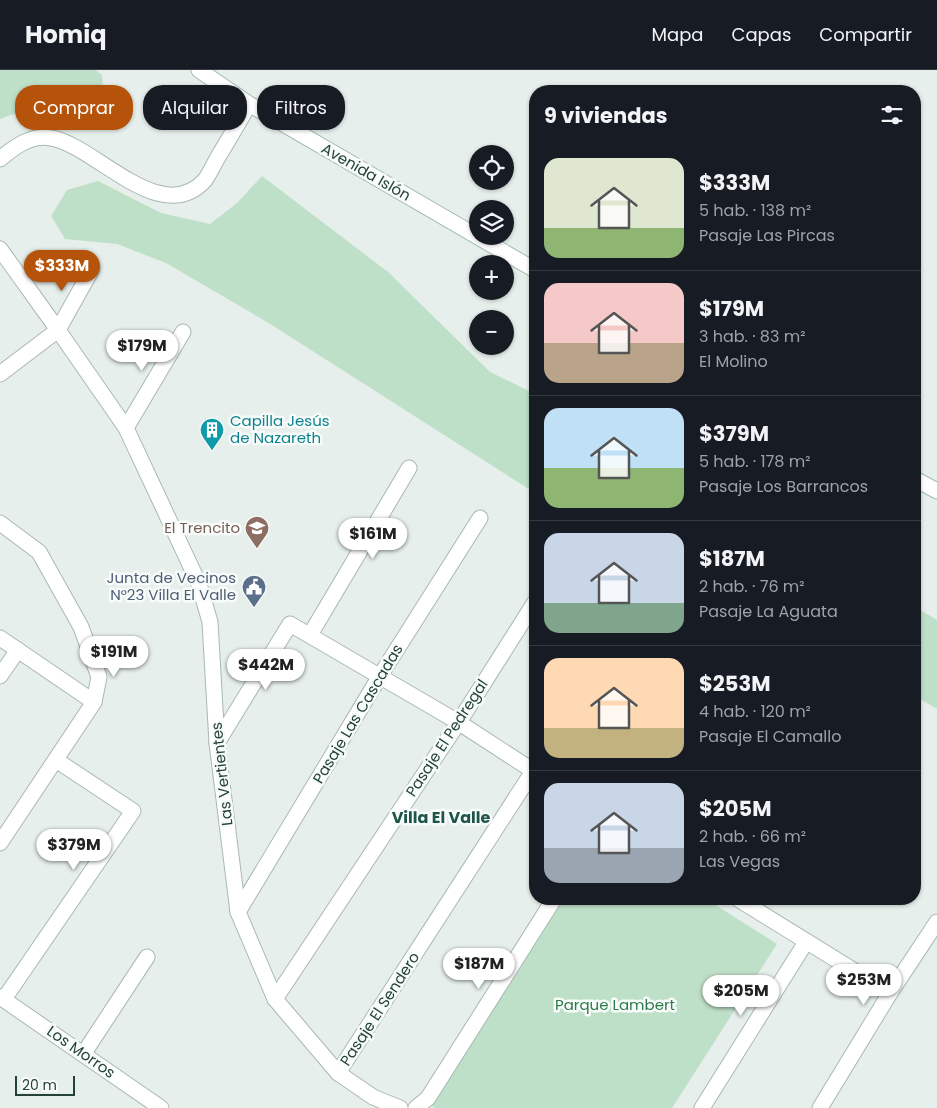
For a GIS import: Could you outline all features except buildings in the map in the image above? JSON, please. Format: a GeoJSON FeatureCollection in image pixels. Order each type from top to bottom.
{"type":"FeatureCollection","features":[{"type":"Feature","properties":{"kind":"street","name":"Avenida Islón"},"geometry":{"type":"LineString","coordinates":[[199,70],[249,104],[529,267]]}},
{"type":"Feature","properties":{"kind":"street"},"geometry":{"type":"LineString","coordinates":[[0,158],[14,148],[34,138],[51,138],[70,145],[137,185],[159,194],[178,194],[192,190],[205,179],[249,104]]}},
{"type":"Feature","properties":{"kind":"street","name":"Las Vertientes"},"geometry":{"type":"LineString","coordinates":[[0,249],[126,428],[199,584],[210,622],[217,743],[238,912],[275,999],[338,1073],[373,1097],[391,1106],[400,1108]]}},
{"type":"Feature","properties":{"kind":"street"},"geometry":{"type":"LineString","coordinates":[[0,374],[58,330],[92,269]]}},
{"type":"Feature","properties":{"kind":"street"},"geometry":{"type":"LineString","coordinates":[[126,428],[183,332]]}},
{"type":"Feature","properties":{"kind":"street"},"geometry":{"type":"LineString","coordinates":[[310,635],[410,468]]}},
{"type":"Feature","properties":{"kind":"street"},"geometry":{"type":"LineString","coordinates":[[921,482],[937,491]]}},
{"type":"Feature","properties":{"kind":"street","name":"Pasaje Las Cascadas"},"geometry":{"type":"LineString","coordinates":[[238,912],[380,676],[480,518]]}},
{"type":"Feature","properties":{"kind":"street"},"geometry":{"type":"LineString","coordinates":[[0,523],[39,552],[81,627],[99,677],[94,702],[0,843]]}},
{"type":"Feature","properties":{"kind":"street","name":"Pasaje El Pedregal"},"geometry":{"type":"LineString","coordinates":[[275,999],[529,611]]}},
{"type":"Feature","properties":{"kind":"street"},"geometry":{"type":"LineString","coordinates":[[217,743],[290,624],[458,722],[529,767]]}},
{"type":"Feature","properties":{"kind":"street"},"geometry":{"type":"LineString","coordinates":[[0,638],[94,702]]}},
{"type":"Feature","properties":{"kind":"street"},"geometry":{"type":"LineString","coordinates":[[0,676],[18,650]]}},
{"type":"Feature","properties":{"kind":"street"},"geometry":{"type":"LineString","coordinates":[[2,998],[133,811],[56,760]]}},
{"type":"Feature","properties":{"kind":"street","name":"Pasaje El Sendero"},"geometry":{"type":"LineString","coordinates":[[338,1073],[529,778]]}},
{"type":"Feature","properties":{"kind":"street"},"geometry":{"type":"LineString","coordinates":[[416,1108],[428,1098],[550,905]]}},
{"type":"Feature","properties":{"kind":"street"},"geometry":{"type":"LineString","coordinates":[[747,905],[890,993]]}},
{"type":"Feature","properties":{"kind":"street"},"geometry":{"type":"LineString","coordinates":[[820,1108],[890,993],[937,922]]}},
{"type":"Feature","properties":{"kind":"street"},"geometry":{"type":"LineString","coordinates":[[702,1108],[806,942]]}},
{"type":"Feature","properties":{"kind":"street"},"geometry":{"type":"LineString","coordinates":[[84,1053],[147,957]]}},
{"type":"Feature","properties":{"kind":"street","name":"Los Morros"},"geometry":{"type":"LineString","coordinates":[[2,998],[161,1108]]}},
{"type":"Feature","properties":{"kind":"green space"},"geometry":{"type":"Polygon","coordinates":[[[0,70],[96,70],[102,75],[103,85],[15,85],[15,114],[0,119],[0,70]]]}},
{"type":"Feature","properties":{"kind":"green space"},"geometry":{"type":"Polygon","coordinates":[[[262,176],[388,272],[469,351],[469,355],[473,355],[490,372],[529,391],[529,489],[267,322],[166,263],[117,244],[65,239],[51,216],[67,190],[98,181],[161,213],[210,224],[237,203],[262,176]]]}},
{"type":"Feature","properties":{"kind":"green space"},"geometry":{"type":"Polygon","coordinates":[[[921,611],[937,620],[937,709],[921,700],[921,611]]]}},
{"type":"Feature","properties":{"kind":"green space","name":"Parque Lambert"},"geometry":{"type":"Polygon","coordinates":[[[556,905],[715,905],[777,944],[672,1108],[435,1108],[429,1104],[556,905]]]}},
{"type":"Feature","properties":{"kind":"place","name":"Capilla Jesús de Nazareth"},"geometry":{"type":"Point","coordinates":[212,451]}},
{"type":"Feature","properties":{"kind":"place","name":"El Trencito"},"geometry":{"type":"Point","coordinates":[257,549]}},
{"type":"Feature","properties":{"kind":"place","name":"Junta de Vecinos N°23 Villa El Valle"},"geometry":{"type":"Point","coordinates":[254,608]}},
{"type":"Feature","properties":{"kind":"district","name":"Villa El Valle"},"geometry":{"type":"Point","coordinates":[441,817]}}]}
